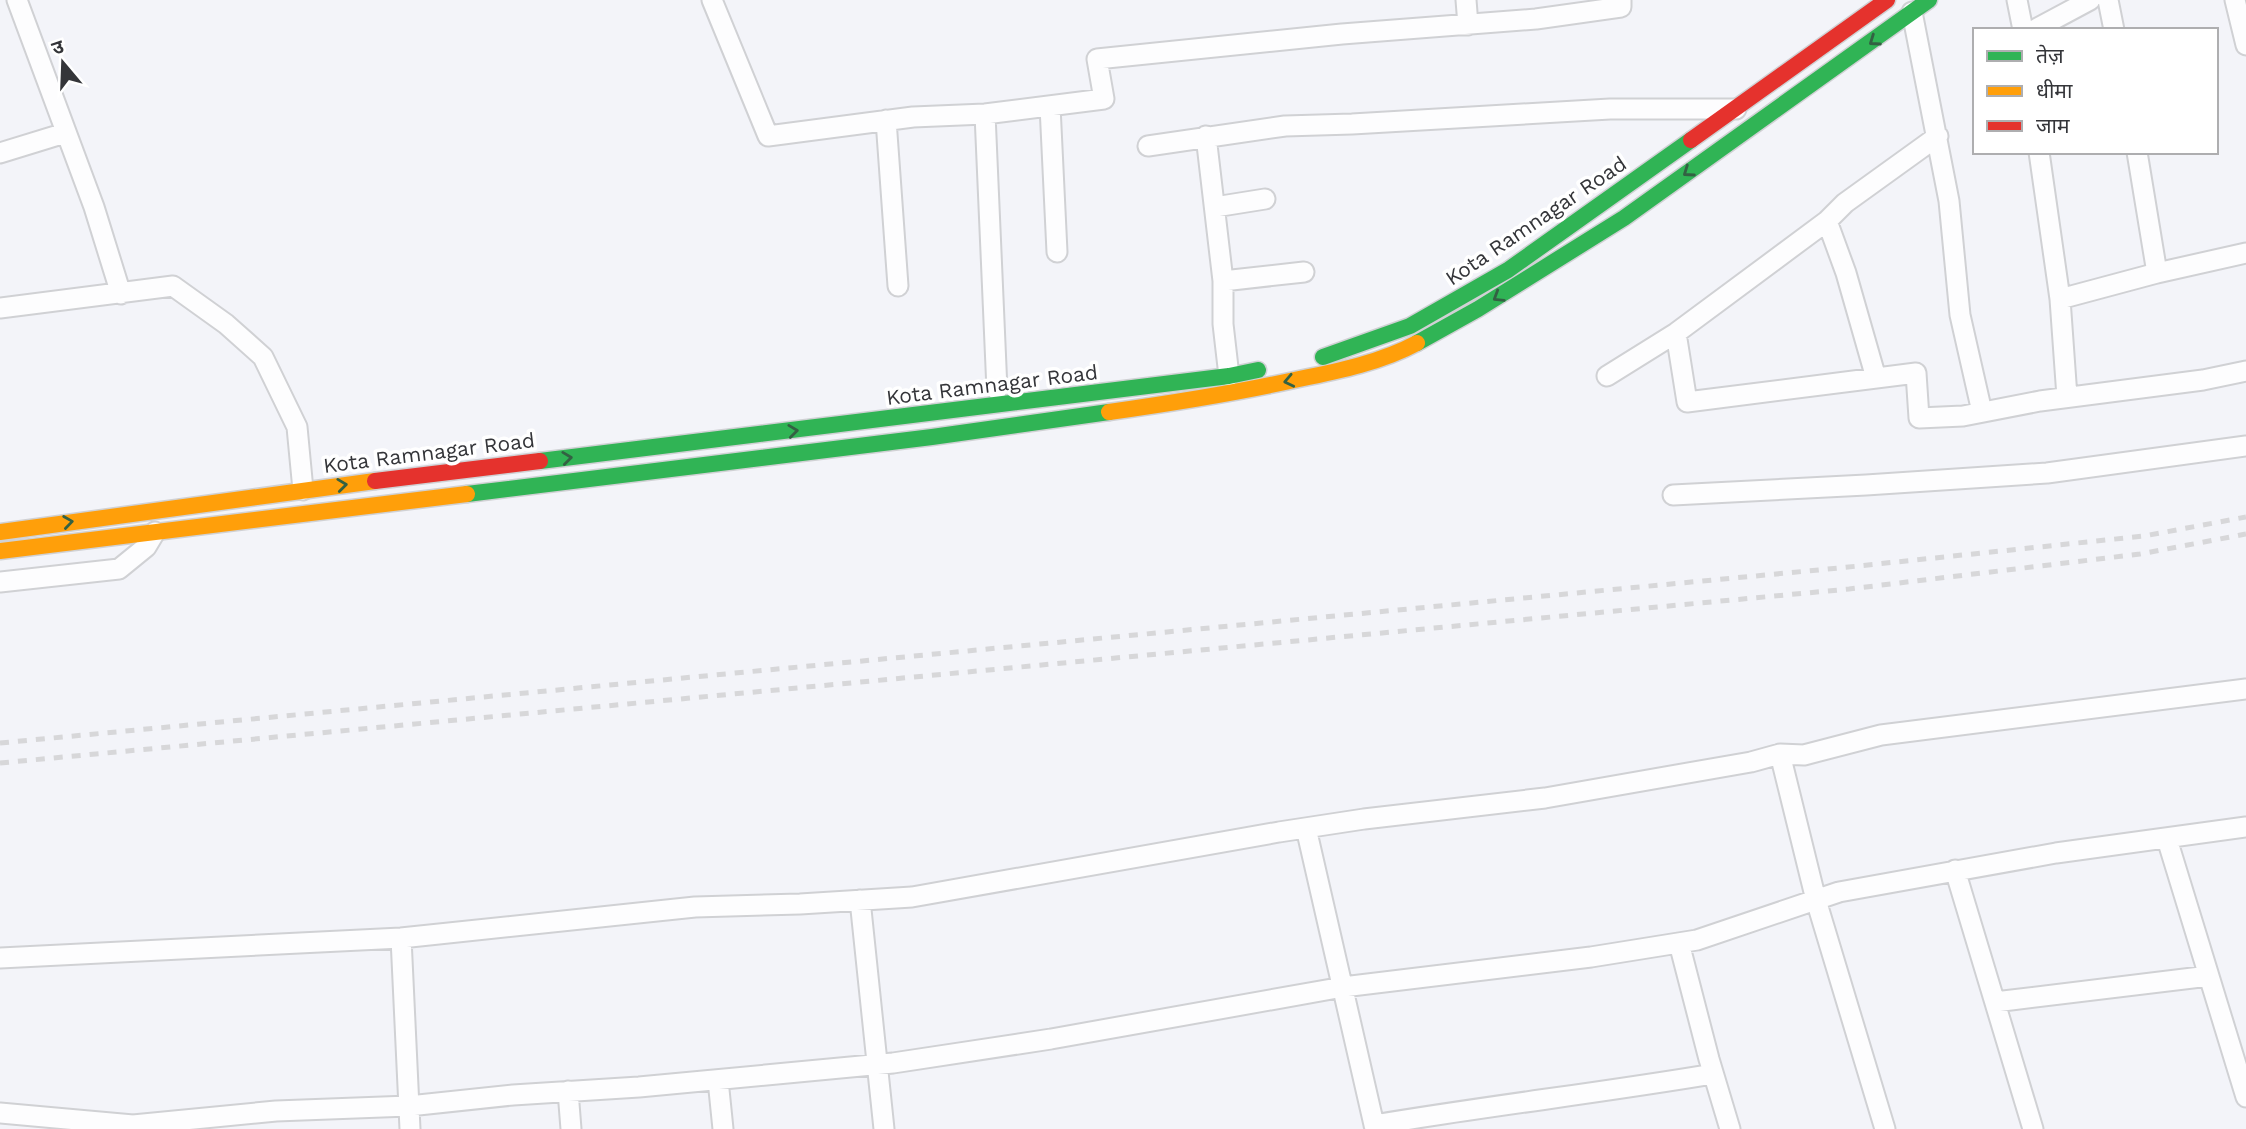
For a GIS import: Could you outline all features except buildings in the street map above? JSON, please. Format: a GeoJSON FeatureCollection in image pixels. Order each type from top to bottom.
{"type":"FeatureCollection","features":[{"type":"Feature","properties":{"kind":"street"},"geometry":{"type":"LineString","coordinates":[[17,0],[94,207],[121,294]]}},
{"type":"Feature","properties":{"kind":"street"},"geometry":{"type":"LineString","coordinates":[[712,0],[768,136],[886,120],[985,114],[1104,99],[1097,59],[1342,34],[1535,19],[1621,7],[1621,0]]}},
{"type":"Feature","properties":{"kind":"street"},"geometry":{"type":"LineString","coordinates":[[1465,0],[1468,25]]}},
{"type":"Feature","properties":{"kind":"street"},"geometry":{"type":"LineString","coordinates":[[1888,0],[1909,15],[1938,136],[1949,201],[1959,314],[1982,412]]}},
{"type":"Feature","properties":{"kind":"street","name":"Kota Ramnagar Road"},"geometry":{"type":"LineString","coordinates":[[1306,360],[1332,355],[1410,326],[1508,270],[1888,0]]}},
{"type":"Feature","properties":{"kind":"street"},"geometry":{"type":"LineString","coordinates":[[0,551],[932,437],[1217,397],[1337,371],[1402,351],[1500,295],[1624,218],[1929,0]]}},
{"type":"Feature","properties":{"kind":"street"},"geometry":{"type":"LineString","coordinates":[[2017,0],[2023,28]]}},
{"type":"Feature","properties":{"kind":"street"},"geometry":{"type":"LineString","coordinates":[[2038,28],[2090,0]]}},
{"type":"Feature","properties":{"kind":"street"},"geometry":{"type":"LineString","coordinates":[[2108,0],[2114,28]]}},
{"type":"Feature","properties":{"kind":"street"},"geometry":{"type":"LineString","coordinates":[[2235,0],[2246,45]]}},
{"type":"Feature","properties":{"kind":"street"},"geometry":{"type":"LineString","coordinates":[[1050,106],[1057,252]]}},
{"type":"Feature","properties":{"kind":"street"},"geometry":{"type":"LineString","coordinates":[[1148,146],[1206,135],[1285,126],[1611,109],[1736,108]]}},
{"type":"Feature","properties":{"kind":"street"},"geometry":{"type":"LineString","coordinates":[[985,114],[998,390]]}},
{"type":"Feature","properties":{"kind":"street"},"geometry":{"type":"LineString","coordinates":[[886,120],[898,286]]}},
{"type":"Feature","properties":{"kind":"street"},"geometry":{"type":"LineString","coordinates":[[0,153],[65,133]]}},
{"type":"Feature","properties":{"kind":"street"},"geometry":{"type":"LineString","coordinates":[[1206,135],[1223,281],[1223,324],[1229,376]]}},
{"type":"Feature","properties":{"kind":"street"},"geometry":{"type":"LineString","coordinates":[[1607,376],[1676,333],[1826,221],[1845,203],[1938,136]]}},
{"type":"Feature","properties":{"kind":"street"},"geometry":{"type":"LineString","coordinates":[[2039,154],[2060,299],[2067,397]]}},
{"type":"Feature","properties":{"kind":"street"},"geometry":{"type":"LineString","coordinates":[[2137,154],[2157,274]]}},
{"type":"Feature","properties":{"kind":"street"},"geometry":{"type":"LineString","coordinates":[[1215,207],[1265,199]]}},
{"type":"Feature","properties":{"kind":"street"},"geometry":{"type":"LineString","coordinates":[[1826,221],[1846,273],[1876,378]]}},
{"type":"Feature","properties":{"kind":"street"},"geometry":{"type":"LineString","coordinates":[[2060,299],[2246,253]]}},
{"type":"Feature","properties":{"kind":"street"},"geometry":{"type":"LineString","coordinates":[[1223,281],[1304,272]]}},
{"type":"Feature","properties":{"kind":"street"},"geometry":{"type":"LineString","coordinates":[[0,308],[173,286],[226,324],[263,357],[297,427],[303,490]]}},
{"type":"Feature","properties":{"kind":"street"},"geometry":{"type":"LineString","coordinates":[[1676,333],[1687,402],[1916,373],[1919,418],[1963,416],[2067,397],[2203,380],[2246,371]]}},
{"type":"Feature","properties":{"kind":"street","name":"Kota Ramnagar Road"},"geometry":{"type":"LineString","coordinates":[[0,532],[201,503],[1229,376],[1268,368]]}},
{"type":"Feature","properties":{"kind":"street"},"geometry":{"type":"LineString","coordinates":[[1673,495],[2047,473],[2246,446]]}},
{"type":"Feature","properties":{"kind":"street"},"geometry":{"type":"LineString","coordinates":[[201,503],[202,526]]}},
{"type":"Feature","properties":{"kind":"street"},"geometry":{"type":"LineString","coordinates":[[0,582],[119,569],[146,547],[155,532]]}},
{"type":"Feature","properties":{"kind":"street"},"geometry":{"type":"LineString","coordinates":[[0,958],[401,938],[695,907],[912,897],[1306,828],[1545,797],[1751,762],[1780,754],[1804,755],[1881,735],[2246,689]]}},
{"type":"Feature","properties":{"kind":"street"},"geometry":{"type":"LineString","coordinates":[[1780,754],[1816,900],[1885,1129]]}},
{"type":"Feature","properties":{"kind":"street"},"geometry":{"type":"LineString","coordinates":[[0,1113],[133,1127],[276,1111],[409,1106],[879,1065],[1051,1039],[1343,987],[1591,957],[1697,940],[1839,892],[2056,853],[2246,827]]}},
{"type":"Feature","properties":{"kind":"street"},"geometry":{"type":"LineString","coordinates":[[1306,828],[1374,1127],[1492,1105],[1613,1091],[1713,1074]]}},
{"type":"Feature","properties":{"kind":"street"},"geometry":{"type":"LineString","coordinates":[[2168,839],[2246,1097]]}},
{"type":"Feature","properties":{"kind":"street"},"geometry":{"type":"LineString","coordinates":[[1955,870],[2033,1129]]}},
{"type":"Feature","properties":{"kind":"street"},"geometry":{"type":"LineString","coordinates":[[860,900],[884,1129]]}},
{"type":"Feature","properties":{"kind":"street"},"geometry":{"type":"LineString","coordinates":[[401,938],[410,1129]]}},
{"type":"Feature","properties":{"kind":"street"},"geometry":{"type":"LineString","coordinates":[[1679,943],[1730,1129]]}},
{"type":"Feature","properties":{"kind":"street"},"geometry":{"type":"LineString","coordinates":[[1995,1002],[2209,976]]}},
{"type":"Feature","properties":{"kind":"street"},"geometry":{"type":"LineString","coordinates":[[718,1080],[723,1129]]}},
{"type":"Feature","properties":{"kind":"street"},"geometry":{"type":"LineString","coordinates":[[568,1091],[571,1129]]}},
{"type":"Feature","properties":{"kind":"railway"},"geometry":{"type":"LineString","coordinates":[[0,743],[1839,568],[2144,536],[2246,517]]}},
{"type":"Feature","properties":{"kind":"railway"},"geometry":{"type":"LineString","coordinates":[[0,763],[1849,589],[2140,554],[2246,534]]}},
{"type":"Feature","properties":{"kind":"traffic: fast"},"geometry":{"type":"LineString","coordinates":[[1417,343],[1478,309],[1624,218],[1929,0]]}},
{"type":"Feature","properties":{"kind":"traffic: fast"},"geometry":{"type":"LineString","coordinates":[[1323,357],[1410,326],[1508,270],[1691,140]]}},
{"type":"Feature","properties":{"kind":"traffic: fast"},"geometry":{"type":"LineString","coordinates":[[540,461],[1229,376],[1258,370]]}},
{"type":"Feature","properties":{"kind":"traffic: fast"},"geometry":{"type":"LineString","coordinates":[[467,494],[932,437],[1109,412]]}},
{"type":"Feature","properties":{"kind":"traffic: slow"},"geometry":{"type":"LineString","coordinates":[[1109,412],[1329,373],[1375,361],[1417,343]]}},
{"type":"Feature","properties":{"kind":"traffic: slow"},"geometry":{"type":"LineString","coordinates":[[0,532],[375,481]]}},
{"type":"Feature","properties":{"kind":"traffic: slow"},"geometry":{"type":"LineString","coordinates":[[0,551],[467,494]]}},
{"type":"Feature","properties":{"kind":"traffic: jam"},"geometry":{"type":"LineString","coordinates":[[1691,140],[1887,0]]}},
{"type":"Feature","properties":{"kind":"traffic: jam"},"geometry":{"type":"LineString","coordinates":[[375,481],[540,461]]}}]}
